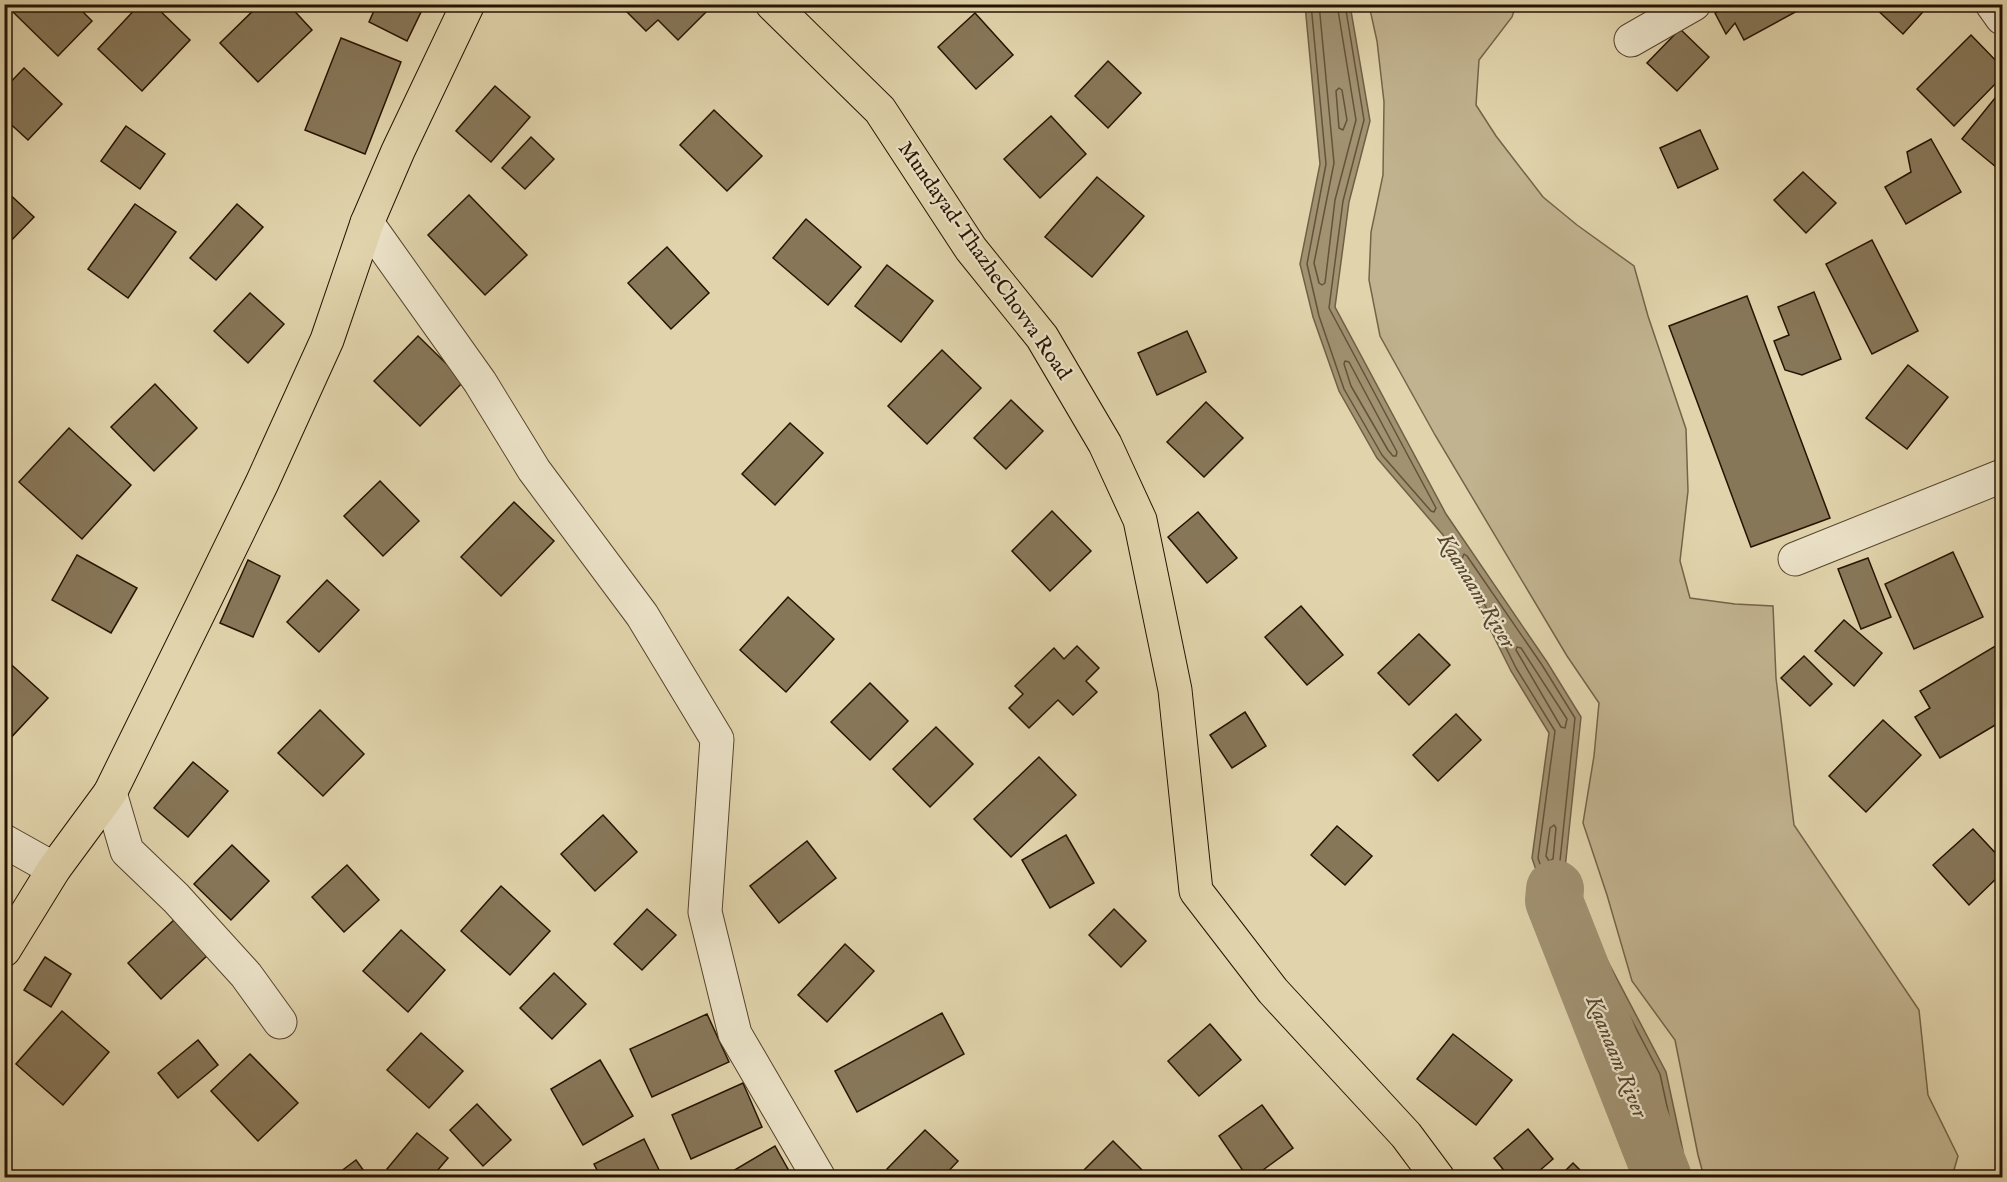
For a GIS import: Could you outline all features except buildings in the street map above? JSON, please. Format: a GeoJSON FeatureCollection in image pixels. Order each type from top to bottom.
{"type":"FeatureCollection","features":[{"type":"Feature","properties":{"kind":"main road"},"geometry":{"type":"LineString","coordinates":[[4,950],[54,869],[110,793],[262,483],[327,340],[367,223],[398,151],[468,4]]}},
{"type":"Feature","properties":{"kind":"main road","name":"Mundayad-ThazheChovva Road"},"geometry":{"type":"LineString","coordinates":[[772,4],[880,110],[971,249],[1042,337],[1105,444],[1140,520],[1175,690],[1197,891],[1273,991],[1406,1135],[1438,1178]]}},
{"type":"Feature","properties":{"kind":"street"},"geometry":{"type":"LineString","coordinates":[[1631,40],[1694,4]]}},
{"type":"Feature","properties":{"kind":"street"},"geometry":{"type":"LineString","coordinates":[[1992,4],[2002,18]]}},
{"type":"Feature","properties":{"kind":"street"},"geometry":{"type":"LineString","coordinates":[[367,223],[480,382],[534,470],[642,615],[717,739],[705,912],[735,1034],[819,1178]]}},
{"type":"Feature","properties":{"kind":"street"},"geometry":{"type":"LineString","coordinates":[[1795,559],[2002,476]]}},
{"type":"Feature","properties":{"kind":"street"},"geometry":{"type":"LineString","coordinates":[[110,793],[127,851],[176,898],[246,975],[280,1022]]}},
{"type":"Feature","properties":{"kind":"street"},"geometry":{"type":"LineString","coordinates":[[4,841],[54,869]]}},
{"type":"Feature","properties":{"kind":"shaded area"},"geometry":{"type":"Polygon","coordinates":[[[1369,5],[1516,5],[1512,17],[1479,60],[1476,105],[1496,136],[1543,197],[1634,266],[1648,316],[1686,429],[1688,491],[1680,561],[1690,598],[1773,606],[1776,678],[1794,825],[1919,1010],[1928,1095],[1958,1156],[1952,1177],[1704,1177],[1675,1040],[1632,981],[1583,823],[1594,756],[1599,703],[1567,656],[1435,435],[1380,336],[1369,280],[1371,232],[1383,175],[1384,102],[1377,41],[1369,5]]]}},
{"type":"Feature","properties":{"kind":"water"},"geometry":{"type":"Polygon","coordinates":[[[1305,5],[1350,5],[1370,121],[1349,202],[1335,307],[1446,514],[1547,662],[1581,717],[1564,878],[1666,1072],[1683,1151],[1651,1177],[1644,1177],[1642,1123],[1579,964],[1545,897],[1532,858],[1549,733],[1511,671],[1443,535],[1377,458],[1339,391],[1313,317],[1300,264],[1320,164],[1305,5]]]}},
{"type":"Feature","properties":{"kind":"waterway","name":"Kaanaam River"},"geometry":{"type":"LineString","coordinates":[[1555,889],[1554,901],[1663,1178]]}}]}
